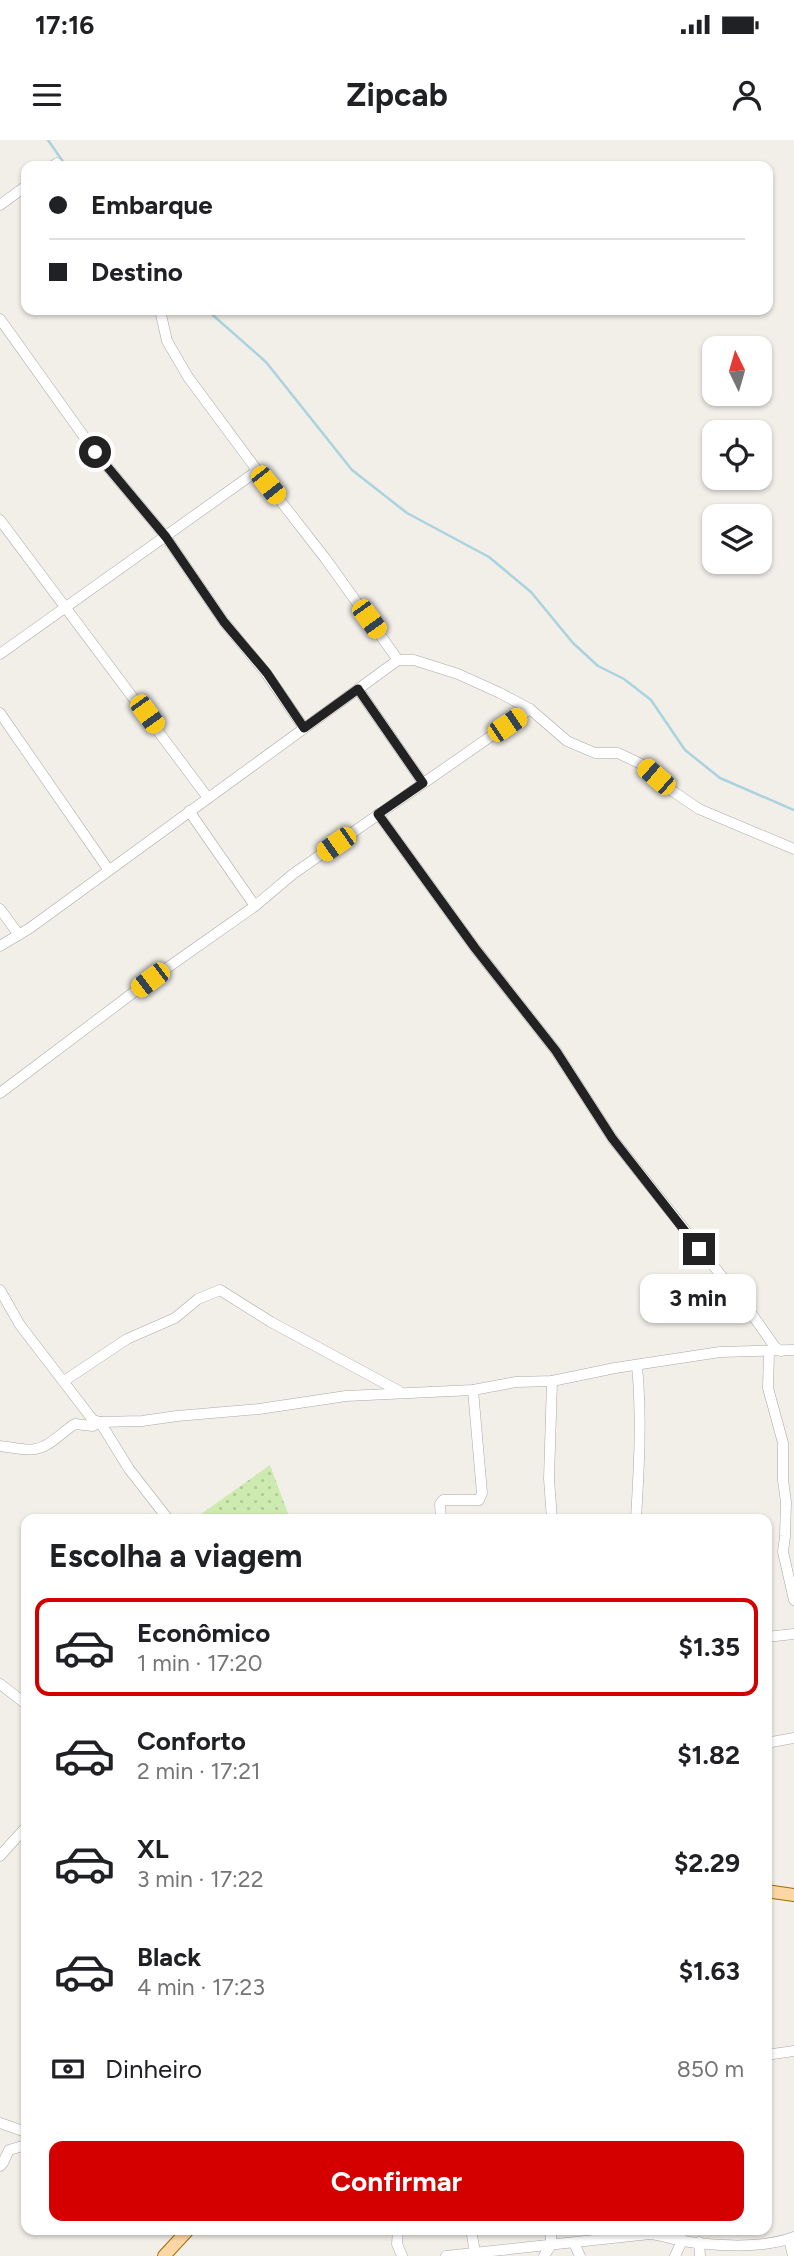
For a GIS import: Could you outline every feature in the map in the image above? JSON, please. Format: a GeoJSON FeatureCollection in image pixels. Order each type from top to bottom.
{"type":"FeatureCollection","features":[{"type":"Feature","properties":{"kind":"main road"},"geometry":{"type":"LineString","coordinates":[[772,1892],[794,1895]]}},
{"type":"Feature","properties":{"kind":"main road"},"geometry":{"type":"LineString","coordinates":[[164,2256],[183,2235]]}},
{"type":"Feature","properties":{"kind":"street"},"geometry":{"type":"LineString","coordinates":[[0,205],[21,190]]}},
{"type":"Feature","properties":{"kind":"street"},"geometry":{"type":"LineString","coordinates":[[161,315],[167,341],[188,377],[325,558],[398,660]]}},
{"type":"Feature","properties":{"kind":"street"},"geometry":{"type":"LineString","coordinates":[[0,319],[95,452],[166,537],[224,622],[267,673],[304,728]]}},
{"type":"Feature","properties":{"kind":"street"},"geometry":{"type":"LineString","coordinates":[[0,654],[257,471]]}},
{"type":"Feature","properties":{"kind":"street"},"geometry":{"type":"LineString","coordinates":[[0,520],[208,798]]}},
{"type":"Feature","properties":{"kind":"street"},"geometry":{"type":"LineString","coordinates":[[0,946],[19,935],[398,660],[414,660],[458,674],[530,709],[567,741],[595,753],[618,753],[641,764],[671,790],[699,809],[794,849]]}},
{"type":"Feature","properties":{"kind":"street"},"geometry":{"type":"LineString","coordinates":[[358,689],[423,783]]}},
{"type":"Feature","properties":{"kind":"street"},"geometry":{"type":"LineString","coordinates":[[0,1093],[150,980],[255,906],[293,874],[530,709]]}},
{"type":"Feature","properties":{"kind":"street"},"geometry":{"type":"LineString","coordinates":[[0,713],[108,869]]}},
{"type":"Feature","properties":{"kind":"street"},"geometry":{"type":"LineString","coordinates":[[189,811],[255,906]]}},
{"type":"Feature","properties":{"kind":"street"},"geometry":{"type":"LineString","coordinates":[[378,814],[475,948],[556,1051],[612,1138],[775,1347],[781,1351]]}},
{"type":"Feature","properties":{"kind":"street"},"geometry":{"type":"LineString","coordinates":[[0,909],[19,935]]}},
{"type":"Feature","properties":{"kind":"street"},"geometry":{"type":"LineString","coordinates":[[0,1290],[20,1325],[93,1420],[100,1422],[142,1421],[401,1392],[473,1390],[516,1382],[552,1381],[720,1352],[794,1350]]}},
{"type":"Feature","properties":{"kind":"street"},"geometry":{"type":"LineString","coordinates":[[64,1381],[127,1339],[175,1318],[198,1299],[220,1290],[271,1322],[401,1392]]}},
{"type":"Feature","properties":{"kind":"street"},"geometry":{"type":"LineString","coordinates":[[769,1352],[768,1388],[783,1443],[786,1502],[783,1552],[794,1600]]}},
{"type":"Feature","properties":{"kind":"street"},"geometry":{"type":"LineString","coordinates":[[636,1514],[640,1391],[637,1366]]}},
{"type":"Feature","properties":{"kind":"street"},"geometry":{"type":"LineString","coordinates":[[552,1381],[549,1479],[552,1514]]}},
{"type":"Feature","properties":{"kind":"street"},"geometry":{"type":"LineString","coordinates":[[441,1514],[440,1504],[443,1500],[478,1500],[482,1493],[473,1390]]}},
{"type":"Feature","properties":{"kind":"street"},"geometry":{"type":"LineString","coordinates":[[0,1446],[34,1450],[65,1433],[73,1424],[93,1426],[100,1422]]}},
{"type":"Feature","properties":{"kind":"street"},"geometry":{"type":"LineString","coordinates":[[100,1422],[129,1469],[164,1514]]}},
{"type":"Feature","properties":{"kind":"street"},"geometry":{"type":"LineString","coordinates":[[772,1636],[794,1634]]}},
{"type":"Feature","properties":{"kind":"street"},"geometry":{"type":"LineString","coordinates":[[0,1684],[21,1700]]}},
{"type":"Feature","properties":{"kind":"street"},"geometry":{"type":"LineString","coordinates":[[772,1742],[794,1738]]}},
{"type":"Feature","properties":{"kind":"street"},"geometry":{"type":"LineString","coordinates":[[0,1856],[21,1833]]}},
{"type":"Feature","properties":{"kind":"street"},"geometry":{"type":"LineString","coordinates":[[772,2054],[794,2051]]}},
{"type":"Feature","properties":{"kind":"street"},"geometry":{"type":"LineString","coordinates":[[0,2123],[21,2130]]}},
{"type":"Feature","properties":{"kind":"street"},"geometry":{"type":"LineString","coordinates":[[0,2166],[9,2150],[21,2147]]}},
{"type":"Feature","properties":{"kind":"street"},"geometry":{"type":"LineString","coordinates":[[398,2235],[397,2244],[402,2256]]}},
{"type":"Feature","properties":{"kind":"street"},"geometry":{"type":"LineString","coordinates":[[472,2235],[475,2252]]}},
{"type":"Feature","properties":{"kind":"street"},"geometry":{"type":"LineString","coordinates":[[544,2256],[551,2245],[551,2235]]}},
{"type":"Feature","properties":{"kind":"street"},"geometry":{"type":"LineString","coordinates":[[446,2256],[475,2252],[498,2253],[642,2235]]}},
{"type":"Feature","properties":{"kind":"street"},"geometry":{"type":"LineString","coordinates":[[664,2235],[682,2241],[745,2245],[792,2238],[793,2256]]}},
{"type":"Feature","properties":{"kind":"street"},"geometry":{"type":"LineString","coordinates":[[675,2256],[682,2241],[680,2235]]}},
{"type":"Feature","properties":{"kind":"street"},"geometry":{"type":"LineString","coordinates":[[699,2242],[700,2256]]}},
{"type":"Feature","properties":{"kind":"street"},"geometry":{"type":"LineString","coordinates":[[574,2243],[580,2256]]}},
{"type":"Feature","properties":{"kind":"green space"},"geometry":{"type":"Polygon","coordinates":[[[270,1465],[288,1514],[201,1514],[270,1465]]]}},
{"type":"Feature","properties":{"kind":"waterway"},"geometry":{"type":"LineString","coordinates":[[48,140],[63,161]]}},
{"type":"Feature","properties":{"kind":"waterway"},"geometry":{"type":"LineString","coordinates":[[213,315],[266,362],[352,470],[407,513],[489,557],[531,592],[573,643],[598,666],[624,679],[651,700],[685,750],[720,778],[794,810]]}},
{"type":"Feature","properties":{"kind":"route"},"geometry":{"type":"LineString","coordinates":[[95,452],[166,537],[224,622],[267,673],[304,728],[358,689],[423,783],[378,814],[475,948],[556,1051],[612,1138],[699,1249]]}}]}
